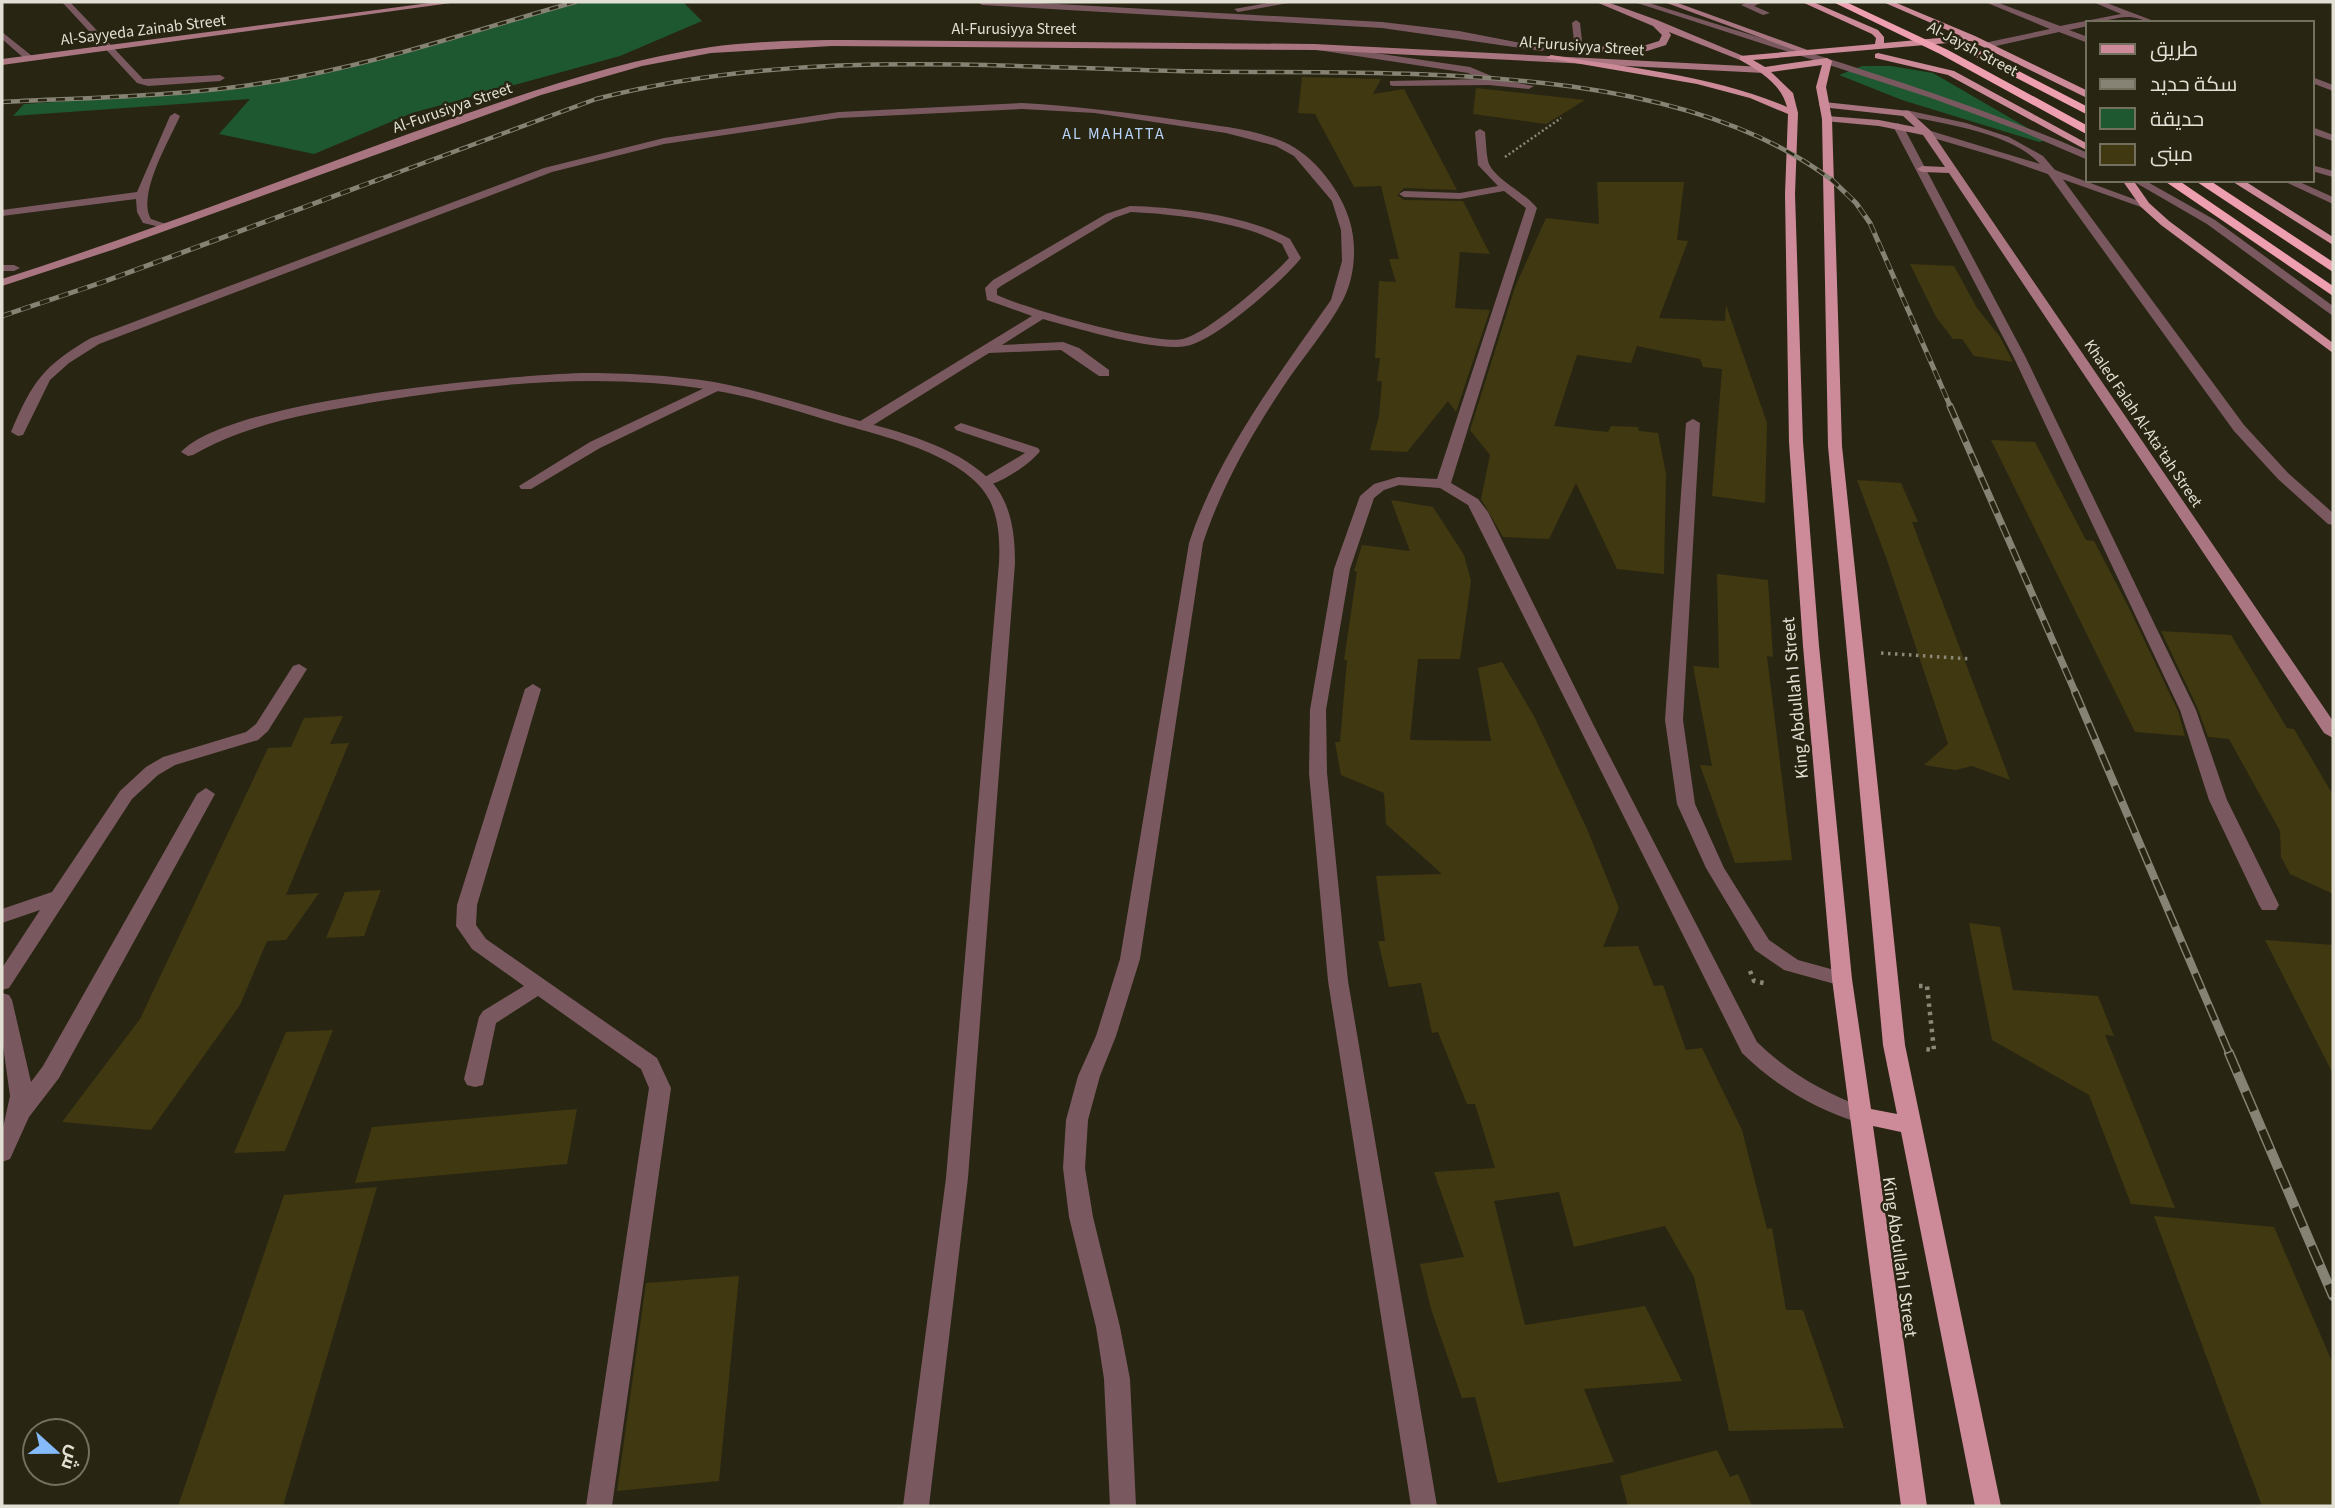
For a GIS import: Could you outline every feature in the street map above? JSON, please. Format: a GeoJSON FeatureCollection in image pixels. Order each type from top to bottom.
{"type":"FeatureCollection","features":[{"type":"Feature","properties":{"kind":"highway","name":"Al-Jaysh Street"},"geometry":{"type":"LineString","coordinates":[[1838,2],[1934,46],[2086,130]]}},
{"type":"Feature","properties":{"kind":"highway","name":"Al-Jaysh Street"},"geometry":{"type":"LineString","coordinates":[[1861,2],[1944,37],[2086,111]]}},
{"type":"Feature","properties":{"kind":"highway"},"geometry":{"type":"LineString","coordinates":[[2172,182],[2333,292]]}},
{"type":"Feature","properties":{"kind":"highway"},"geometry":{"type":"LineString","coordinates":[[2203,182],[2333,268]]}},
{"type":"Feature","properties":{"kind":"main road","name":"Al-Sayyeda Zainab Street"},"geometry":{"type":"LineString","coordinates":[[2,62],[454,2]]}},
{"type":"Feature","properties":{"kind":"main road","name":"King Abdullah I Street"},"geometry":{"type":"LineString","coordinates":[[1600,2],[1743,58],[1763,70],[1788,93],[1793,113],[1790,194],[1796,442],[1811,646],[1842,979],[1914,1506]]}},
{"type":"Feature","properties":{"kind":"main road"},"geometry":{"type":"LineString","coordinates":[[1668,2],[1827,61]]}},
{"type":"Feature","properties":{"kind":"main road"},"geometry":{"type":"LineString","coordinates":[[1806,2],[1875,32],[1880,37],[1879,51],[1951,73],[2086,152]]}},
{"type":"Feature","properties":{"kind":"main road"},"geometry":{"type":"LineString","coordinates":[[1887,2],[1972,38],[2086,94]]}},
{"type":"Feature","properties":{"kind":"main road"},"geometry":{"type":"LineString","coordinates":[[1578,50],[1656,46],[1667,40],[1667,35],[1654,22]]}},
{"type":"Feature","properties":{"kind":"main road","name":"Al-Furusiyya Street"},"geometry":{"type":"LineString","coordinates":[[219,195],[482,102],[615,63],[716,41],[795,36],[911,35],[1313,40],[1743,58],[1808,52],[1987,45]]}},
{"type":"Feature","properties":{"kind":"main road","name":"Al-Furusiyya Street"},"geometry":{"type":"LineString","coordinates":[[2,283],[162,222],[482,112],[636,66],[712,50],[774,44],[849,43],[1314,47],[1763,70],[1972,38]]}},
{"type":"Feature","properties":{"kind":"main road"},"geometry":{"type":"LineString","coordinates":[[1551,58],[1698,81],[1753,96],[1793,113]]}},
{"type":"Feature","properties":{"kind":"main road","name":"King Abdullah I Street"},"geometry":{"type":"LineString","coordinates":[[1827,61],[1821,88],[1826,112],[1835,446],[1894,1045],[1988,1506]]}},
{"type":"Feature","properties":{"kind":"main road"},"geometry":{"type":"LineString","coordinates":[[1826,112],[1906,113]]}},
{"type":"Feature","properties":{"kind":"main road"},"geometry":{"type":"LineString","coordinates":[[1826,112],[1927,133]]}},
{"type":"Feature","properties":{"kind":"main road","name":"Khaled Falah Al-Ata’tah Street"},"geometry":{"type":"LineString","coordinates":[[1906,113],[1927,133],[2333,733]]}},
{"type":"Feature","properties":{"kind":"main road"},"geometry":{"type":"LineString","coordinates":[[1922,169],[1951,170]]}},
{"type":"Feature","properties":{"kind":"main road"},"geometry":{"type":"LineString","coordinates":[[2128,182],[2145,205],[2189,242],[2333,349]]}},
{"type":"Feature","properties":{"kind":"main road"},"geometry":{"type":"LineString","coordinates":[[2238,182],[2333,242]]}},
{"type":"Feature","properties":{"kind":"main road"},"geometry":{"type":"LineString","coordinates":[[134,226],[147,221]]}},
{"type":"Feature","properties":{"kind":"main road"},"geometry":{"type":"LineString","coordinates":[[6,269],[37,260]]}},
{"type":"Feature","properties":{"kind":"main road"},"geometry":{"type":"LineString","coordinates":[[1860,1115],[1909,1125]]}},
{"type":"Feature","properties":{"kind":"street"},"geometry":{"type":"LineString","coordinates":[[66,2],[140,81],[148,83],[220,78]]}},
{"type":"Feature","properties":{"kind":"street"},"geometry":{"type":"LineString","coordinates":[[982,2],[1381,25],[1460,34],[1542,48]]}},
{"type":"Feature","properties":{"kind":"street"},"geometry":{"type":"LineString","coordinates":[[1215,16],[1244,8],[1290,2]]}},
{"type":"Feature","properties":{"kind":"street"},"geometry":{"type":"LineString","coordinates":[[1638,2],[1854,66],[1988,110],[2086,153]]}},
{"type":"Feature","properties":{"kind":"street"},"geometry":{"type":"LineString","coordinates":[[1649,2],[1962,105],[2086,153]]}},
{"type":"Feature","properties":{"kind":"street"},"geometry":{"type":"LineString","coordinates":[[1759,2],[1745,5],[1766,13]]}},
{"type":"Feature","properties":{"kind":"street"},"geometry":{"type":"LineString","coordinates":[[1989,2],[2086,39]]}},
{"type":"Feature","properties":{"kind":"street"},"geometry":{"type":"LineString","coordinates":[[2097,2],[2150,21]]}},
{"type":"Feature","properties":{"kind":"street","name":"Al-Furusiyya Street"},"geometry":{"type":"LineString","coordinates":[[2098,21],[2131,14]]}},
{"type":"Feature","properties":{"kind":"street"},"geometry":{"type":"LineString","coordinates":[[1576,23],[1578,50]]}},
{"type":"Feature","properties":{"kind":"street","name":"Al-Furusiyya Street"},"geometry":{"type":"LineString","coordinates":[[1987,45],[2086,24]]}},
{"type":"Feature","properties":{"kind":"street"},"geometry":{"type":"LineString","coordinates":[[2,35],[29,58]]}},
{"type":"Feature","properties":{"kind":"street"},"geometry":{"type":"LineString","coordinates":[[1314,47],[1470,71],[1499,83]]}},
{"type":"Feature","properties":{"kind":"street"},"geometry":{"type":"LineString","coordinates":[[2314,81],[2333,88]]}},
{"type":"Feature","properties":{"kind":"street"},"geometry":{"type":"LineString","coordinates":[[1393,82],[1499,83],[1529,86]]}},
{"type":"Feature","properties":{"kind":"street"},"geometry":{"type":"LineString","coordinates":[[18,432],[36,389],[47,373],[67,356],[94,341],[512,183],[624,149],[799,119],[878,112],[1022,106],[1096,110],[1227,130],[1280,144],[1298,154],[1332,193],[1343,215],[1347,230],[1346,273],[1336,300],[1275,389],[1226,471],[1205,515],[1196,543],[1130,959],[1106,1035],[1089,1076],[1077,1120],[1074,1168],[1081,1217],[1108,1327],[1117,1379],[1123,1506]]}},
{"type":"Feature","properties":{"kind":"street"},"geometry":{"type":"LineString","coordinates":[[1906,113],[1960,125],[2021,146],[2040,157],[2239,428],[2283,476],[2333,521]]}},
{"type":"Feature","properties":{"kind":"street"},"geometry":{"type":"LineString","coordinates":[[162,222],[147,221],[142,212],[141,195],[175,116]]}},
{"type":"Feature","properties":{"kind":"street"},"geometry":{"type":"LineString","coordinates":[[1898,126],[2020,358],[2182,698],[2218,800],[2269,905]]}},
{"type":"Feature","properties":{"kind":"street"},"geometry":{"type":"LineString","coordinates":[[2314,131],[2333,138]]}},
{"type":"Feature","properties":{"kind":"street"},"geometry":{"type":"LineString","coordinates":[[1443,484],[1531,213],[1529,203],[1487,170],[1481,159],[1480,132]]}},
{"type":"Feature","properties":{"kind":"street"},"geometry":{"type":"LineString","coordinates":[[1927,133],[2052,172],[2145,205]]}},
{"type":"Feature","properties":{"kind":"street"},"geometry":{"type":"LineString","coordinates":[[2314,169],[2333,174]]}},
{"type":"Feature","properties":{"kind":"street"},"geometry":{"type":"LineString","coordinates":[[2140,182],[2227,232],[2333,312]]}},
{"type":"Feature","properties":{"kind":"street"},"geometry":{"type":"LineString","coordinates":[[2153,182],[2249,237],[2333,302]]}},
{"type":"Feature","properties":{"kind":"street"},"geometry":{"type":"LineString","coordinates":[[2290,182],[2333,201]]}},
{"type":"Feature","properties":{"kind":"street"},"geometry":{"type":"LineString","coordinates":[[1404,194],[1460,196],[1507,188]]}},
{"type":"Feature","properties":{"kind":"street"},"geometry":{"type":"LineString","coordinates":[[2,213],[141,195]]}},
{"type":"Feature","properties":{"kind":"street"},"geometry":{"type":"LineString","coordinates":[[862,426],[1043,314],[1153,342],[1187,342],[1202,335],[1280,274],[1295,257],[1293,249],[1286,241],[1257,229],[1141,209],[1119,212],[991,288],[991,297],[997,301],[1043,314]]}},
{"type":"Feature","properties":{"kind":"street"},"geometry":{"type":"LineString","coordinates":[[987,349],[1063,346],[1075,351],[1104,373]]}},
{"type":"Feature","properties":{"kind":"street"},"geometry":{"type":"LineString","coordinates":[[188,452],[226,431],[274,416],[474,382],[599,375],[715,387],[862,426],[931,450],[960,465],[985,483],[1004,520],[1008,541],[1007,563],[957,1178],[916,1506]]}},
{"type":"Feature","properties":{"kind":"street"},"geometry":{"type":"LineString","coordinates":[[526,486],[595,445],[715,387]]}},
{"type":"Feature","properties":{"kind":"street"},"geometry":{"type":"LineString","coordinates":[[1693,423],[1674,720],[1686,804],[1715,868],[1762,945],[1791,965],[1842,979]]}},
{"type":"Feature","properties":{"kind":"street"},"geometry":{"type":"LineString","coordinates":[[961,427],[1032,451],[1029,457],[985,483]]}},
{"type":"Feature","properties":{"kind":"street"},"geometry":{"type":"LineString","coordinates":[[1424,1506],[1338,981],[1318,773],[1318,710],[1342,569],[1367,496],[1380,487],[1398,481],[1443,484],[1466,496],[1481,512],[1584,724],[1749,1047],[1775,1074],[1810,1097],[1860,1115]]}},
{"type":"Feature","properties":{"kind":"street"},"geometry":{"type":"LineString","coordinates":[[2,983],[116,807],[138,783],[169,761],[252,736],[262,727],[299,669]]}},
{"type":"Feature","properties":{"kind":"street"},"geometry":{"type":"LineString","coordinates":[[533,689],[465,916],[466,926],[480,944],[649,1064],[660,1088],[599,1506]]}},
{"type":"Feature","properties":{"kind":"street"},"geometry":{"type":"LineString","coordinates":[[2,1153],[13,1135],[21,1111],[51,1072],[206,794]]}},
{"type":"Feature","properties":{"kind":"street"},"geometry":{"type":"LineString","coordinates":[[2,916],[57,897]]}},
{"type":"Feature","properties":{"kind":"street"},"geometry":{"type":"LineString","coordinates":[[475,1079],[486,1022],[490,1016],[539,986]]}},
{"type":"Feature","properties":{"kind":"street"},"geometry":{"type":"LineString","coordinates":[[2,1000],[19,1069],[21,1111]]}},
{"type":"Feature","properties":{"kind":"path"},"geometry":{"type":"LineString","coordinates":[[1487,170],[1561,118]]}},
{"type":"Feature","properties":{"kind":"path"},"geometry":{"type":"LineString","coordinates":[[1855,651],[1971,659]]}},
{"type":"Feature","properties":{"kind":"path"},"geometry":{"type":"LineString","coordinates":[[1920,995],[1919,985],[1927,986],[1930,1018]]}},
{"type":"Feature","properties":{"kind":"green space"},"geometry":{"type":"Polygon","coordinates":[[[583,2],[683,2],[702,21],[620,56],[412,113],[314,154],[219,134],[250,99],[13,116],[24,104],[201,92],[289,80],[343,69],[583,2]]]}},
{"type":"Feature","properties":{"kind":"green space"},"geometry":{"type":"Polygon","coordinates":[[[1862,66],[1891,66],[1933,73],[2048,140],[2039,142],[1902,100],[1839,75],[1862,66]]]}},
{"type":"Feature","properties":{"kind":"building"},"geometry":{"type":"Polygon","coordinates":[[[1302,77],[1381,79],[1373,94],[1404,89],[1457,190],[1404,188],[1397,195],[1404,200],[1463,201],[1490,254],[1460,252],[1455,308],[1490,310],[1456,412],[1448,401],[1407,452],[1370,450],[1379,416],[1382,381],[1377,381],[1380,358],[1375,358],[1379,281],[1396,282],[1389,259],[1399,259],[1381,186],[1354,187],[1315,114],[1298,113],[1302,77]]]}},
{"type":"Feature","properties":{"kind":"building"},"geometry":{"type":"Polygon","coordinates":[[[1476,88],[1585,100],[1546,124],[1473,114],[1476,88]]]}},
{"type":"Feature","properties":{"kind":"building"},"geometry":{"type":"Polygon","coordinates":[[[1597,182],[1684,182],[1677,240],[1688,241],[1659,318],[1725,321],[1726,305],[1767,423],[1765,503],[1712,496],[1722,369],[1703,367],[1700,359],[1637,346],[1631,363],[1577,355],[1554,426],[1608,432],[1611,426],[1638,427],[1639,431],[1658,433],[1666,474],[1664,574],[1617,569],[1576,483],[1549,539],[1503,537],[1481,499],[1490,455],[1470,430],[1515,287],[1546,218],[1599,224],[1597,182]]]}},
{"type":"Feature","properties":{"kind":"building"},"geometry":{"type":"Polygon","coordinates":[[[1910,264],[1954,266],[1977,308],[2000,337],[2013,362],[1974,356],[1962,339],[1953,339],[1936,317],[1910,264]]]}},
{"type":"Feature","properties":{"kind":"building"},"geometry":{"type":"Polygon","coordinates":[[[1991,440],[2035,442],[2086,540],[2094,541],[2127,604],[2178,711],[2185,736],[2135,732],[1991,440]]]}},
{"type":"Feature","properties":{"kind":"building"},"geometry":{"type":"Polygon","coordinates":[[[1857,480],[1901,483],[1918,522],[1912,522],[2010,780],[1972,766],[1955,770],[1924,765],[1948,744],[1887,560],[1857,480]]]}},
{"type":"Feature","properties":{"kind":"building"},"geometry":{"type":"Polygon","coordinates":[[[1391,500],[1433,507],[1464,555],[1471,581],[1460,659],[1418,659],[1410,740],[1491,741],[1478,668],[1502,662],[1534,716],[1587,829],[1619,908],[1603,947],[1638,946],[1654,986],[1663,985],[1686,1050],[1702,1048],[1742,1130],[1767,1229],[1772,1228],[1786,1310],[1803,1310],[1844,1428],[1729,1431],[1694,1277],[1665,1226],[1574,1247],[1559,1192],[1494,1201],[1525,1325],[1645,1306],[1682,1381],[1584,1389],[1614,1462],[1498,1483],[1475,1397],[1462,1398],[1431,1309],[1420,1264],[1464,1257],[1434,1172],[1495,1168],[1475,1104],[1467,1104],[1438,1032],[1432,1033],[1421,983],[1389,987],[1378,941],[1385,941],[1376,876],[1442,874],[1386,824],[1384,793],[1341,775],[1335,742],[1340,742],[1347,660],[1344,660],[1357,572],[1354,571],[1362,545],[1410,551],[1391,500]]]}},
{"type":"Feature","properties":{"kind":"building"},"geometry":{"type":"Polygon","coordinates":[[[1717,574],[1768,580],[1773,657],[1767,656],[1792,860],[1735,863],[1700,765],[1712,766],[1693,666],[1719,668],[1717,574]]]}},
{"type":"Feature","properties":{"kind":"building"},"geometry":{"type":"Polygon","coordinates":[[[2161,631],[2231,635],[2287,728],[2294,729],[2333,795],[2333,894],[2290,874],[2281,857],[2280,831],[2229,739],[2208,737],[2198,709],[2161,631]]]}},
{"type":"Feature","properties":{"kind":"building"},"geometry":{"type":"Polygon","coordinates":[[[343,716],[330,744],[349,743],[286,895],[319,893],[286,940],[267,941],[240,1005],[151,1130],[62,1122],[140,1019],[268,748],[291,747],[304,718],[343,716]]]}},
{"type":"Feature","properties":{"kind":"building"},"geometry":{"type":"Polygon","coordinates":[[[381,890],[364,936],[326,938],[345,892],[381,890]]]}},
{"type":"Feature","properties":{"kind":"building"},"geometry":{"type":"Polygon","coordinates":[[[1969,923],[2000,927],[2013,990],[2098,996],[2114,1036],[2105,1035],[2175,1208],[2131,1204],[2089,1095],[1992,1040],[1969,923]]]}},
{"type":"Feature","properties":{"kind":"building"},"geometry":{"type":"Polygon","coordinates":[[[2265,940],[2333,945],[2333,1074],[2265,940]]]}},
{"type":"Feature","properties":{"kind":"building"},"geometry":{"type":"Polygon","coordinates":[[[333,1030],[285,1151],[234,1153],[286,1032],[333,1030]]]}},
{"type":"Feature","properties":{"kind":"building"},"geometry":{"type":"Polygon","coordinates":[[[577,1109],[567,1164],[355,1183],[372,1127],[577,1109]]]}},
{"type":"Feature","properties":{"kind":"building"},"geometry":{"type":"Polygon","coordinates":[[[377,1187],[283,1506],[178,1506],[284,1195],[377,1187]]]}},
{"type":"Feature","properties":{"kind":"building"},"geometry":{"type":"Polygon","coordinates":[[[2154,1216],[2274,1227],[2333,1364],[2333,1506],[2262,1506],[2154,1216]]]}},
{"type":"Feature","properties":{"kind":"building"},"geometry":{"type":"Polygon","coordinates":[[[739,1276],[719,1481],[617,1491],[646,1283],[739,1276]]]}},
{"type":"Feature","properties":{"kind":"building"},"geometry":{"type":"Polygon","coordinates":[[[1717,1450],[1730,1477],[1738,1474],[1752,1506],[1628,1506],[1620,1476],[1717,1450]]]}},
{"type":"Feature","properties":{"kind":"railway"},"geometry":{"type":"LineString","coordinates":[[2,102],[153,95],[266,83],[372,60],[575,2]]}},
{"type":"Feature","properties":{"kind":"railway"},"geometry":{"type":"LineString","coordinates":[[375,181],[596,99],[668,83],[740,73],[884,64],[1339,72],[1517,80],[1605,92],[1689,111],[1766,140],[1833,181]]}},
{"type":"Feature","properties":{"kind":"railway"},"geometry":{"type":"LineString","coordinates":[[2,316],[103,282],[380,179]]}},
{"type":"Feature","properties":{"kind":"railway"},"geometry":{"type":"LineString","coordinates":[[1831,179],[1856,203],[1870,223],[1951,408]]}},
{"type":"Feature","properties":{"kind":"railway"},"geometry":{"type":"LineString","coordinates":[[1950,406],[2076,694]]}},
{"type":"Feature","properties":{"kind":"railway"},"geometry":{"type":"LineString","coordinates":[[2075,692],[2230,1055]]}},
{"type":"Feature","properties":{"kind":"railway"},"geometry":{"type":"LineString","coordinates":[[2229,1053],[2333,1296]]}},
{"type":"Feature","properties":{"kind":"district","name":"AL MAHATTA"},"geometry":{"type":"Point","coordinates":[1114,133]}}]}
